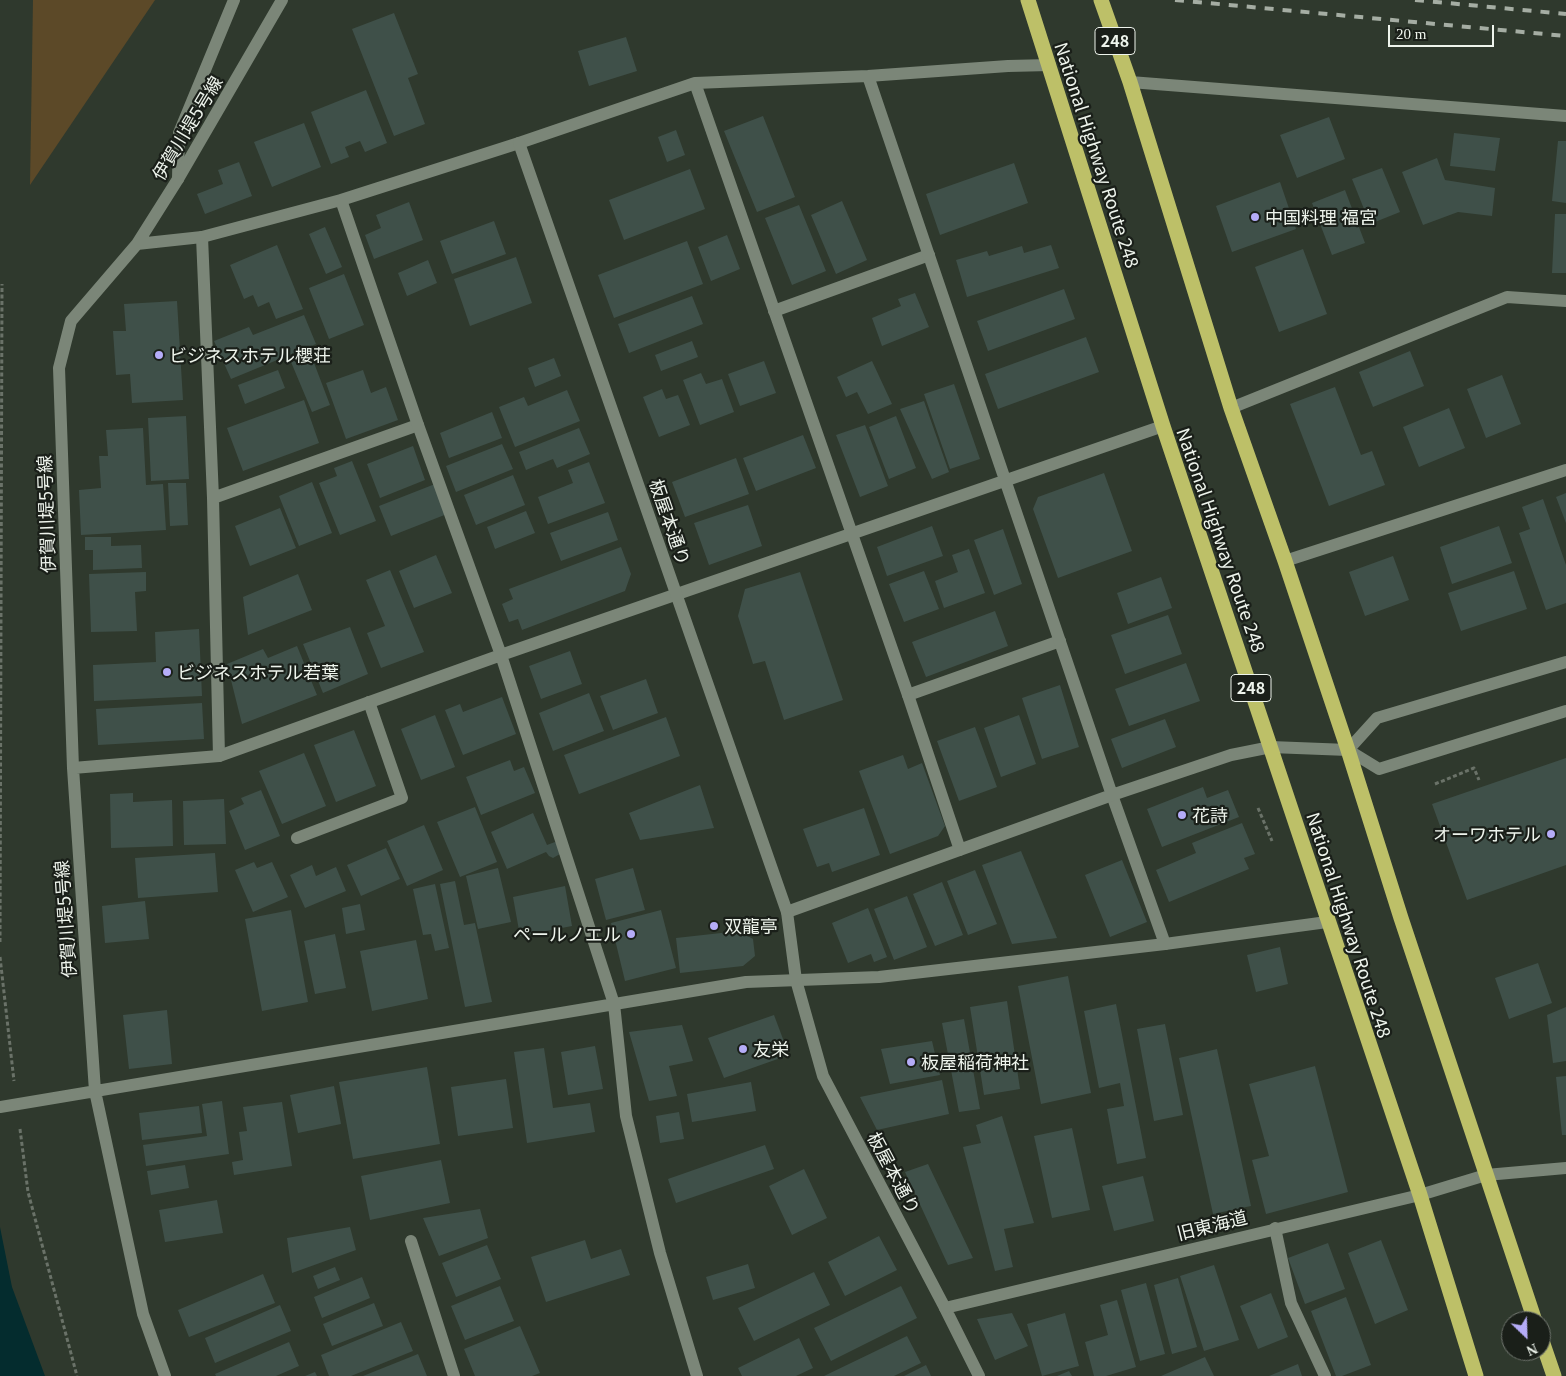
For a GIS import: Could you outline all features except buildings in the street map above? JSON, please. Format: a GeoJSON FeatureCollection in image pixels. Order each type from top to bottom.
{"type":"FeatureCollection","features":[{"type":"Feature","properties":{"kind":"highway","name":"National Highway Route 248"},"geometry":{"type":"LineString","coordinates":[[1028,0],[1163,426],[1271,747],[1327,922],[1420,1195],[1476,1376]]}},
{"type":"Feature","properties":{"kind":"highway","name":"248"},"geometry":{"type":"LineString","coordinates":[[1101,0],[1130,82],[1231,408],[1285,560],[1532,1311]]}},
{"type":"Feature","properties":{"kind":"highway"},"geometry":{"type":"LineString","coordinates":[[1549,1361],[1554,1376]]}},
{"type":"Feature","properties":{"kind":"street"},"geometry":{"type":"LineString","coordinates":[[178,179],[179,133],[234,0]]}},
{"type":"Feature","properties":{"kind":"street","name":"伊賀川堤5号線"},"geometry":{"type":"LineString","coordinates":[[165,1376],[143,1314],[95,1091],[73,768],[59,368],[71,321],[137,244],[178,179],[282,0]]}},
{"type":"Feature","properties":{"kind":"street"},"geometry":{"type":"LineString","coordinates":[[137,244],[202,237],[342,200],[520,143],[695,83],[868,76],[1008,66],[1050,65]]}},
{"type":"Feature","properties":{"kind":"street"},"geometry":{"type":"LineString","coordinates":[[868,76],[1112,795],[1165,944]]}},
{"type":"Feature","properties":{"kind":"street"},"geometry":{"type":"LineString","coordinates":[[1130,82],[1566,116]]}},
{"type":"Feature","properties":{"kind":"street"},"geometry":{"type":"LineString","coordinates":[[695,83],[960,850]]}},
{"type":"Feature","properties":{"kind":"street","name":"板屋本通り"},"geometry":{"type":"LineString","coordinates":[[520,143],[787,912],[796,980],[823,1076],[979,1376]]}},
{"type":"Feature","properties":{"kind":"street"},"geometry":{"type":"LineString","coordinates":[[342,200],[418,426],[501,655],[614,1004],[626,1116],[660,1253],[697,1376]]}},
{"type":"Feature","properties":{"kind":"street"},"geometry":{"type":"LineString","coordinates":[[202,237],[213,498],[219,756]]}},
{"type":"Feature","properties":{"kind":"street"},"geometry":{"type":"LineString","coordinates":[[774,311],[929,255]]}},
{"type":"Feature","properties":{"kind":"street"},"geometry":{"type":"LineString","coordinates":[[1231,408],[1507,297],[1566,301]]}},
{"type":"Feature","properties":{"kind":"street"},"geometry":{"type":"LineString","coordinates":[[213,498],[418,426]]}},
{"type":"Feature","properties":{"kind":"street"},"geometry":{"type":"LineString","coordinates":[[73,768],[219,756],[501,655],[1163,426]]}},
{"type":"Feature","properties":{"kind":"street"},"geometry":{"type":"LineString","coordinates":[[1285,560],[1566,470]]}},
{"type":"Feature","properties":{"kind":"street"},"geometry":{"type":"LineString","coordinates":[[908,695],[1060,641]]}},
{"type":"Feature","properties":{"kind":"street"},"geometry":{"type":"LineString","coordinates":[[1348,750],[1377,718],[1566,662]]}},
{"type":"Feature","properties":{"kind":"street"},"geometry":{"type":"LineString","coordinates":[[297,838],[402,798],[368,702]]}},
{"type":"Feature","properties":{"kind":"street"},"geometry":{"type":"LineString","coordinates":[[787,912],[1112,795],[1231,755],[1271,747],[1348,750],[1380,769],[1566,711]]}},
{"type":"Feature","properties":{"kind":"street"},"geometry":{"type":"LineString","coordinates":[[0,1106],[746,982],[879,977],[1165,944],[1327,922]]}},
{"type":"Feature","properties":{"kind":"street","name":"旧東海道"},"geometry":{"type":"LineString","coordinates":[[945,1308],[1274,1228],[1420,1195],[1486,1175],[1566,1168]]}},
{"type":"Feature","properties":{"kind":"street"},"geometry":{"type":"LineString","coordinates":[[1274,1228],[1291,1303],[1325,1376]]}},
{"type":"Feature","properties":{"kind":"street"},"geometry":{"type":"LineString","coordinates":[[411,1241],[454,1376]]}},
{"type":"Feature","properties":{"kind":"path"},"geometry":{"type":"LineString","coordinates":[[0,942],[2,284]]}},
{"type":"Feature","properties":{"kind":"path"},"geometry":{"type":"LineString","coordinates":[[1435,784],[1474,768],[1479,780]]}},
{"type":"Feature","properties":{"kind":"path"},"geometry":{"type":"LineString","coordinates":[[1258,808],[1274,847]]}},
{"type":"Feature","properties":{"kind":"path"},"geometry":{"type":"LineString","coordinates":[[0,958],[15,1085]]}},
{"type":"Feature","properties":{"kind":"path"},"geometry":{"type":"LineString","coordinates":[[20,1124],[28,1192],[77,1376]]}},
{"type":"Feature","properties":{"kind":"shaded area"},"geometry":{"type":"Polygon","coordinates":[[[33,0],[155,0],[30,185],[33,0]]]}},
{"type":"Feature","properties":{"kind":"water"},"geometry":{"type":"Polygon","coordinates":[[[0,1227],[12,1287],[45,1376],[0,1376],[0,1227]]]}},
{"type":"Feature","properties":{"kind":"railway"},"geometry":{"type":"LineString","coordinates":[[1175,0],[1566,36]]}},
{"type":"Feature","properties":{"kind":"railway"},"geometry":{"type":"LineString","coordinates":[[1415,0],[1566,14]]}},
{"type":"Feature","properties":{"kind":"place","name":"中国料理 福宮"},"geometry":{"type":"Point","coordinates":[1255,217]}},
{"type":"Feature","properties":{"kind":"place","name":"ビジネスホテル櫻荘"},"geometry":{"type":"Point","coordinates":[159,355]}},
{"type":"Feature","properties":{"kind":"place","name":"ビジネスホテル若葉"},"geometry":{"type":"Point","coordinates":[167,672]}},
{"type":"Feature","properties":{"kind":"place","name":"花詩"},"geometry":{"type":"Point","coordinates":[1182,815]}},
{"type":"Feature","properties":{"kind":"place","name":"オーワホテル"},"geometry":{"type":"Point","coordinates":[1551,834]}},
{"type":"Feature","properties":{"kind":"place","name":"双龍亭"},"geometry":{"type":"Point","coordinates":[714,926]}},
{"type":"Feature","properties":{"kind":"place","name":"ペールノエル"},"geometry":{"type":"Point","coordinates":[631,934]}},
{"type":"Feature","properties":{"kind":"place","name":"友栄"},"geometry":{"type":"Point","coordinates":[743,1049]}},
{"type":"Feature","properties":{"kind":"place","name":"板屋稲荷神社"},"geometry":{"type":"Point","coordinates":[911,1062]}}]}
